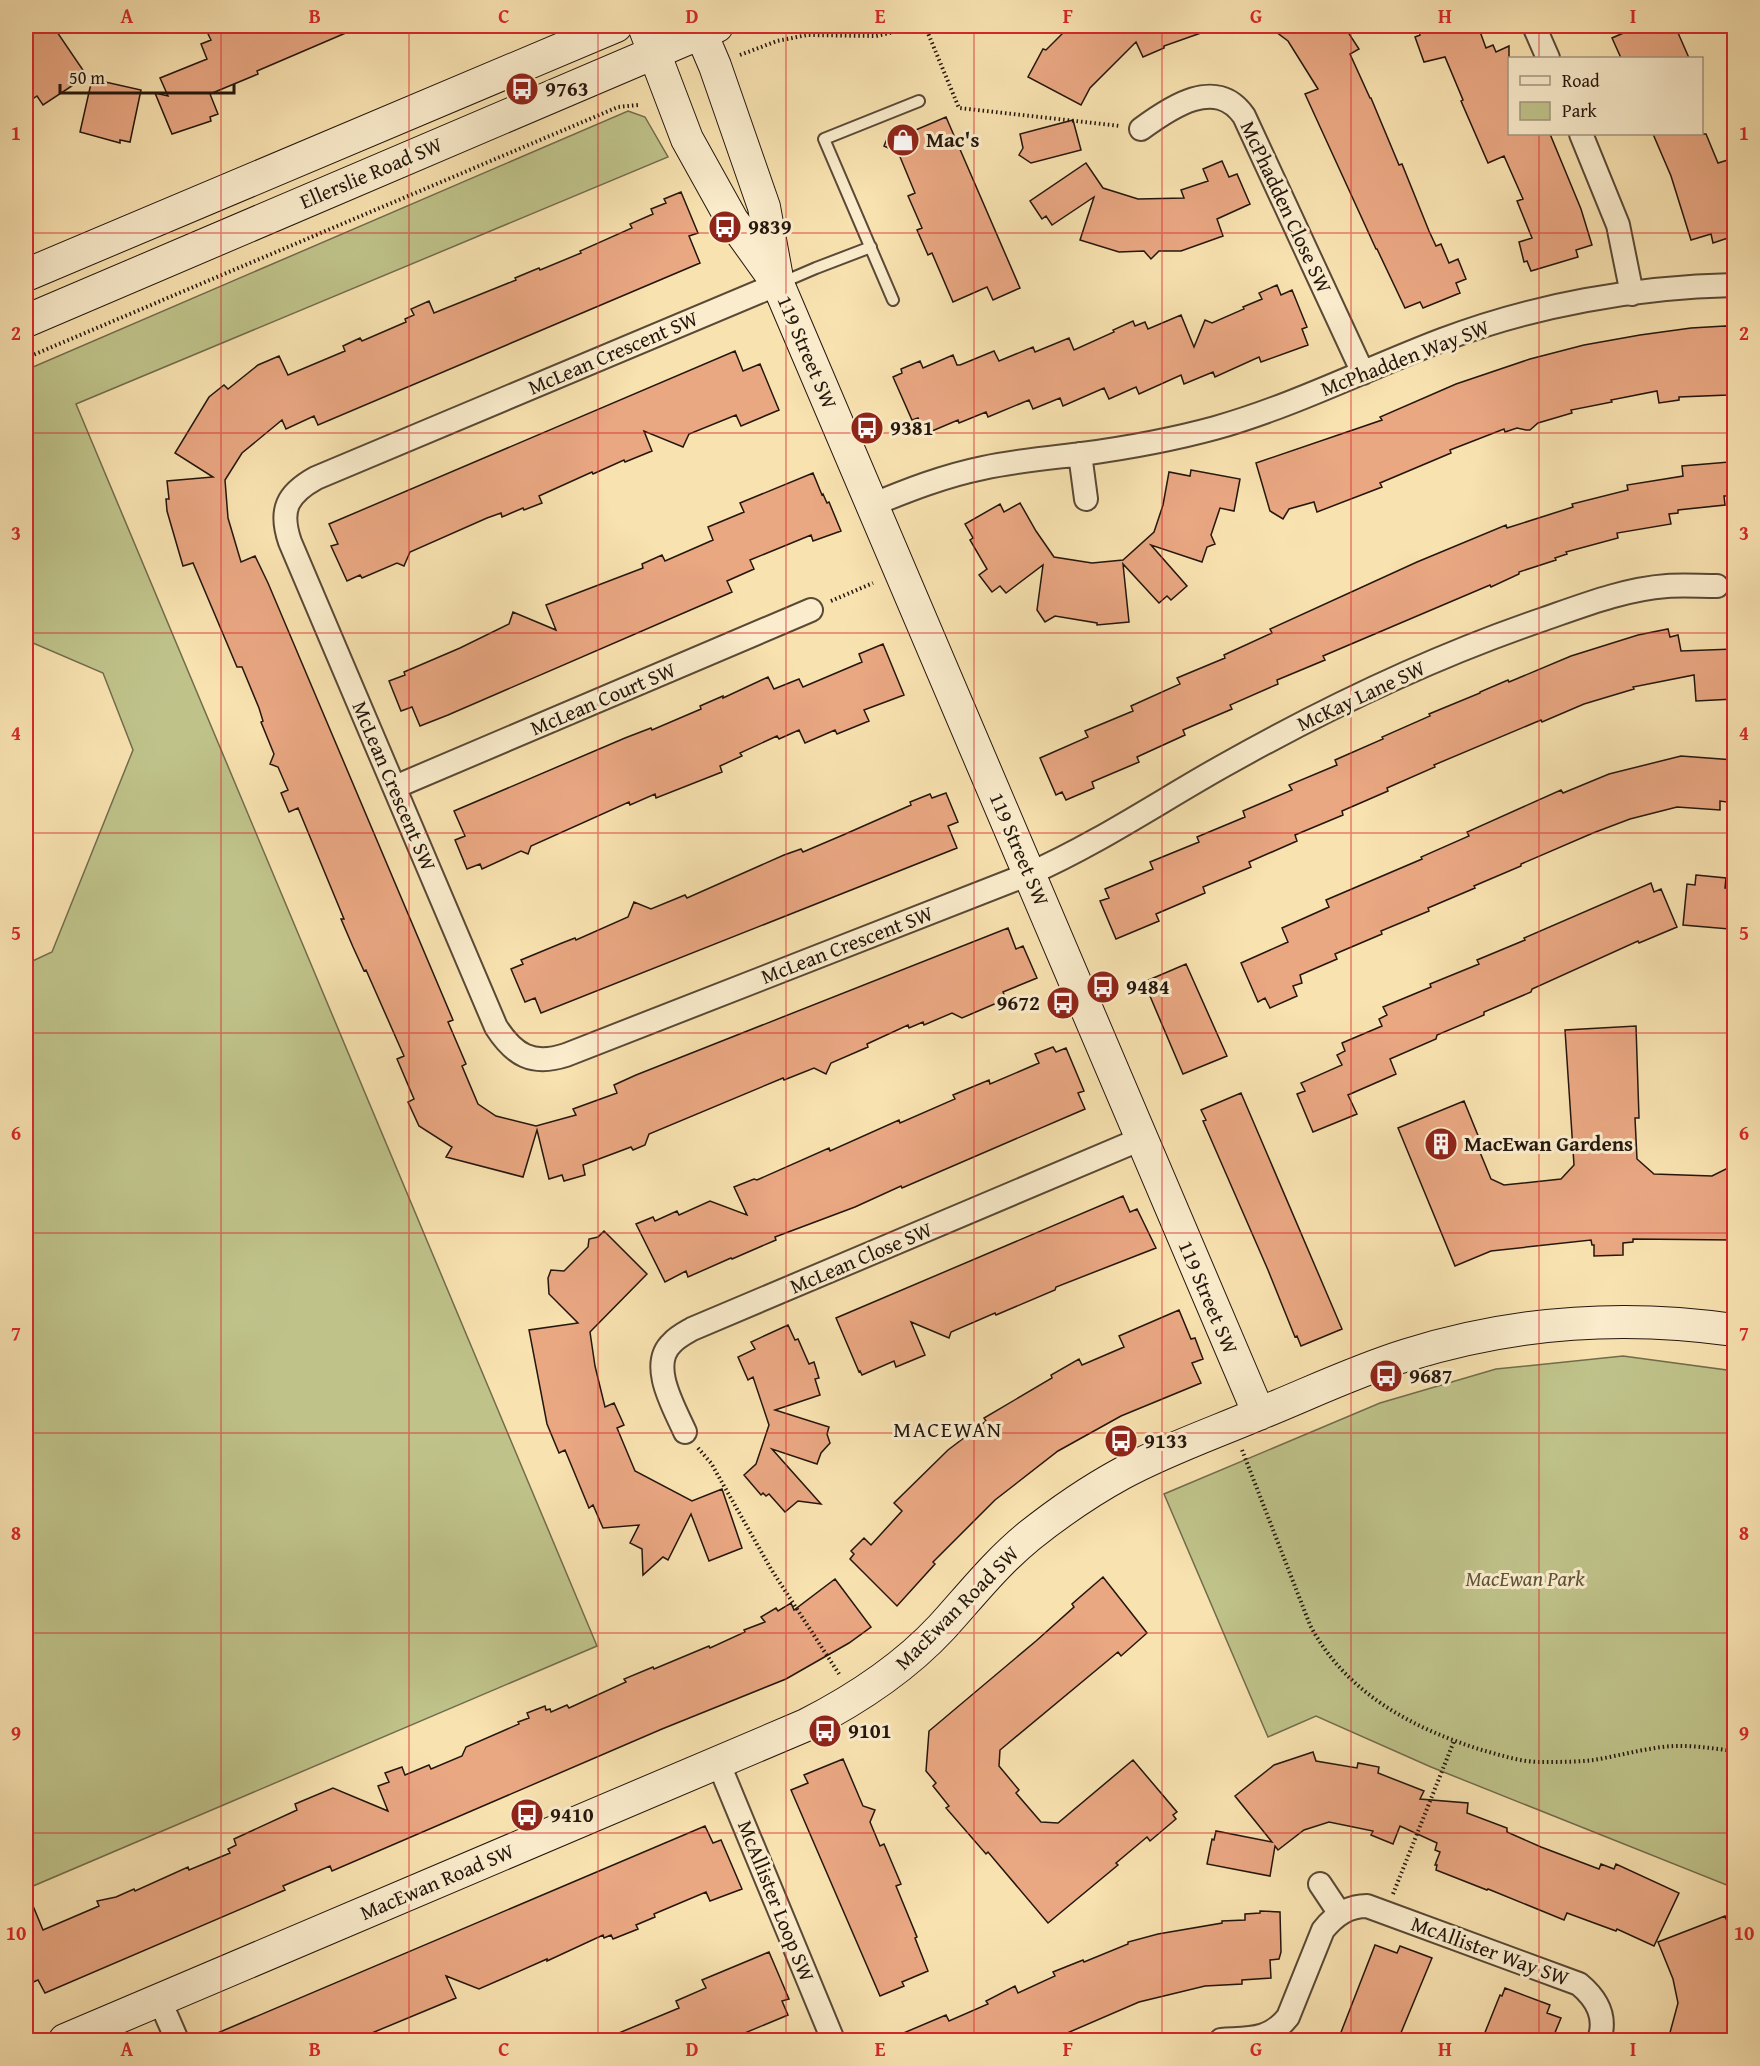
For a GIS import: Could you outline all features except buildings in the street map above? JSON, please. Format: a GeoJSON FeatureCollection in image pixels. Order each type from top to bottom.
{"type":"FeatureCollection","features":[{"type":"Feature","properties":{"kind":"street","name":"Ellerslie Road SW"},"geometry":{"type":"LineString","coordinates":[[26,275],[616,26]]}},
{"type":"Feature","properties":{"kind":"street"},"geometry":{"type":"LineString","coordinates":[[1534,26],[1548,57]]}},
{"type":"Feature","properties":{"kind":"street","name":"Ellerslie Road SW"},"geometry":{"type":"LineString","coordinates":[[26,321],[650,39],[705,28]]}},
{"type":"Feature","properties":{"kind":"street","name":"119 Street SW"},"geometry":{"type":"LineString","coordinates":[[705,28],[764,207],[778,284]]}},
{"type":"Feature","properties":{"kind":"street","name":"119 Street SW"},"geometry":{"type":"LineString","coordinates":[[650,39],[687,139],[732,220],[778,284],[1259,1414]]}},
{"type":"Feature","properties":{"kind":"street","name":"McPhadden Close SW"},"geometry":{"type":"LineString","coordinates":[[1141,129],[1171,109],[1198,97],[1220,98],[1237,106],[1244,116],[1363,373]]}},
{"type":"Feature","properties":{"kind":"street"},"geometry":{"type":"LineString","coordinates":[[1581,135],[1618,225],[1632,294]]}},
{"type":"Feature","properties":{"kind":"street","name":"McLean Crescent SW"},"geometry":{"type":"LineString","coordinates":[[778,284],[316,478],[303,485],[287,504],[284,522],[290,542],[495,1027],[514,1050],[526,1057],[551,1060],[566,1056],[1029,874]]}},
{"type":"Feature","properties":{"kind":"street","name":"McPhadden Way SW"},"geometry":{"type":"LineString","coordinates":[[872,505],[952,475],[1014,462],[1080,454],[1171,438],[1233,422],[1281,407],[1444,339],[1528,313],[1577,302],[1632,294],[1734,285]]}},
{"type":"Feature","properties":{"kind":"street"},"geometry":{"type":"LineString","coordinates":[[1080,454],[1086,498]]}},
{"type":"Feature","properties":{"kind":"street","name":"McKay Lane SW"},"geometry":{"type":"LineString","coordinates":[[1029,874],[1075,852],[1271,739],[1366,690],[1415,669],[1515,629],[1609,598],[1666,586],[1717,586]]}},
{"type":"Feature","properties":{"kind":"street","name":"McLean Court SW"},"geometry":{"type":"LineString","coordinates":[[395,788],[811,610]]}},
{"type":"Feature","properties":{"kind":"street","name":"McLean Close SW"},"geometry":{"type":"LineString","coordinates":[[685,1432],[662,1373],[665,1353],[670,1344],[679,1337],[1141,1139]]}},
{"type":"Feature","properties":{"kind":"street","name":"MacEwan Road SW"},"geometry":{"type":"LineString","coordinates":[[64,2040],[718,1762],[847,1704],[895,1671],[941,1628],[985,1576],[1006,1556],[1081,1498],[1142,1464],[1259,1414],[1375,1365],[1464,1339],[1564,1323],[1619,1321],[1669,1322],[1734,1330]]}},
{"type":"Feature","properties":{"kind":"street","name":"McAllister Loop SW"},"geometry":{"type":"LineString","coordinates":[[718,1762],[834,2040]]}},
{"type":"Feature","properties":{"kind":"street"},"geometry":{"type":"LineString","coordinates":[[1235,2040],[1264,2036],[1275,2031],[1288,2017],[1323,1930],[1330,1920],[1340,1914],[1320,1884]]}},
{"type":"Feature","properties":{"kind":"street","name":"McAllister Way SW"},"geometry":{"type":"LineString","coordinates":[[1340,1914],[1357,1906],[1367,1906],[1579,1984],[1594,1999],[1599,2008],[1603,2020],[1603,2031],[1599,2040]]}},
{"type":"Feature","properties":{"kind":"street"},"geometry":{"type":"LineString","coordinates":[[160,2001],[177,2040]]}},
{"type":"Feature","properties":{"kind":"lane"},"geometry":{"type":"LineString","coordinates":[[892,300],[824,139],[919,100]]}},
{"type":"Feature","properties":{"kind":"lane"},"geometry":{"type":"LineString","coordinates":[[778,284],[871,247]]}},
{"type":"Feature","properties":{"kind":"path"},"geometry":{"type":"LineString","coordinates":[[738,55],[807,35],[876,36],[923,26],[959,108],[1141,129]]}},
{"type":"Feature","properties":{"kind":"path"},"geometry":{"type":"LineString","coordinates":[[26,358],[618,106],[638,105],[639,103]]}},
{"type":"Feature","properties":{"kind":"path"},"geometry":{"type":"LineString","coordinates":[[811,610],[873,584]]}},
{"type":"Feature","properties":{"kind":"path"},"geometry":{"type":"LineString","coordinates":[[685,1432],[709,1460],[771,1569],[839,1674]]}},
{"type":"Feature","properties":{"kind":"path"},"geometry":{"type":"LineString","coordinates":[[1239,1444],[1310,1625],[1333,1661],[1374,1700],[1410,1721],[1454,1741],[1498,1755],[1537,1763],[1593,1760],[1663,1747],[1696,1746],[1734,1751]]}},
{"type":"Feature","properties":{"kind":"path"},"geometry":{"type":"LineString","coordinates":[[1386,1912],[1454,1741]]}},
{"type":"Feature","properties":{"kind":"green space"},"geometry":{"type":"Polygon","coordinates":[[[628,111],[645,117],[668,157],[76,404],[597,1646],[26,1889],[26,964],[52,952],[133,750],[103,673],[26,640],[26,370],[628,111]]]}},
{"type":"Feature","properties":{"kind":"green space","name":"MacEwan Park"},"geometry":{"type":"Polygon","coordinates":[[[1623,1356],[1734,1371],[1734,1888],[1431,1767],[1316,1716],[1268,1737],[1164,1494],[1380,1403],[1496,1369],[1623,1356]]]}},
{"type":"Feature","properties":{"kind":"place","name":"9763"},"geometry":{"type":"Point","coordinates":[522,89]}},
{"type":"Feature","properties":{"kind":"place","name":"Mac's"},"geometry":{"type":"Point","coordinates":[903,140]}},
{"type":"Feature","properties":{"kind":"place","name":"9839"},"geometry":{"type":"Point","coordinates":[725,227]}},
{"type":"Feature","properties":{"kind":"place","name":"9381"},"geometry":{"type":"Point","coordinates":[867,428]}},
{"type":"Feature","properties":{"kind":"place","name":"9484"},"geometry":{"type":"Point","coordinates":[1103,987]}},
{"type":"Feature","properties":{"kind":"place","name":"9672"},"geometry":{"type":"Point","coordinates":[1063,1003]}},
{"type":"Feature","properties":{"kind":"place","name":"MacEwan Gardens"},"geometry":{"type":"Point","coordinates":[1441,1144]}},
{"type":"Feature","properties":{"kind":"place","name":"9687"},"geometry":{"type":"Point","coordinates":[1386,1376]}},
{"type":"Feature","properties":{"kind":"place","name":"9133"},"geometry":{"type":"Point","coordinates":[1121,1441]}},
{"type":"Feature","properties":{"kind":"place","name":"9101"},"geometry":{"type":"Point","coordinates":[825,1731]}},
{"type":"Feature","properties":{"kind":"place","name":"9410"},"geometry":{"type":"Point","coordinates":[527,1815]}},
{"type":"Feature","properties":{"kind":"district","name":"MACEWAN"},"geometry":{"type":"Point","coordinates":[948,1429]}}]}
